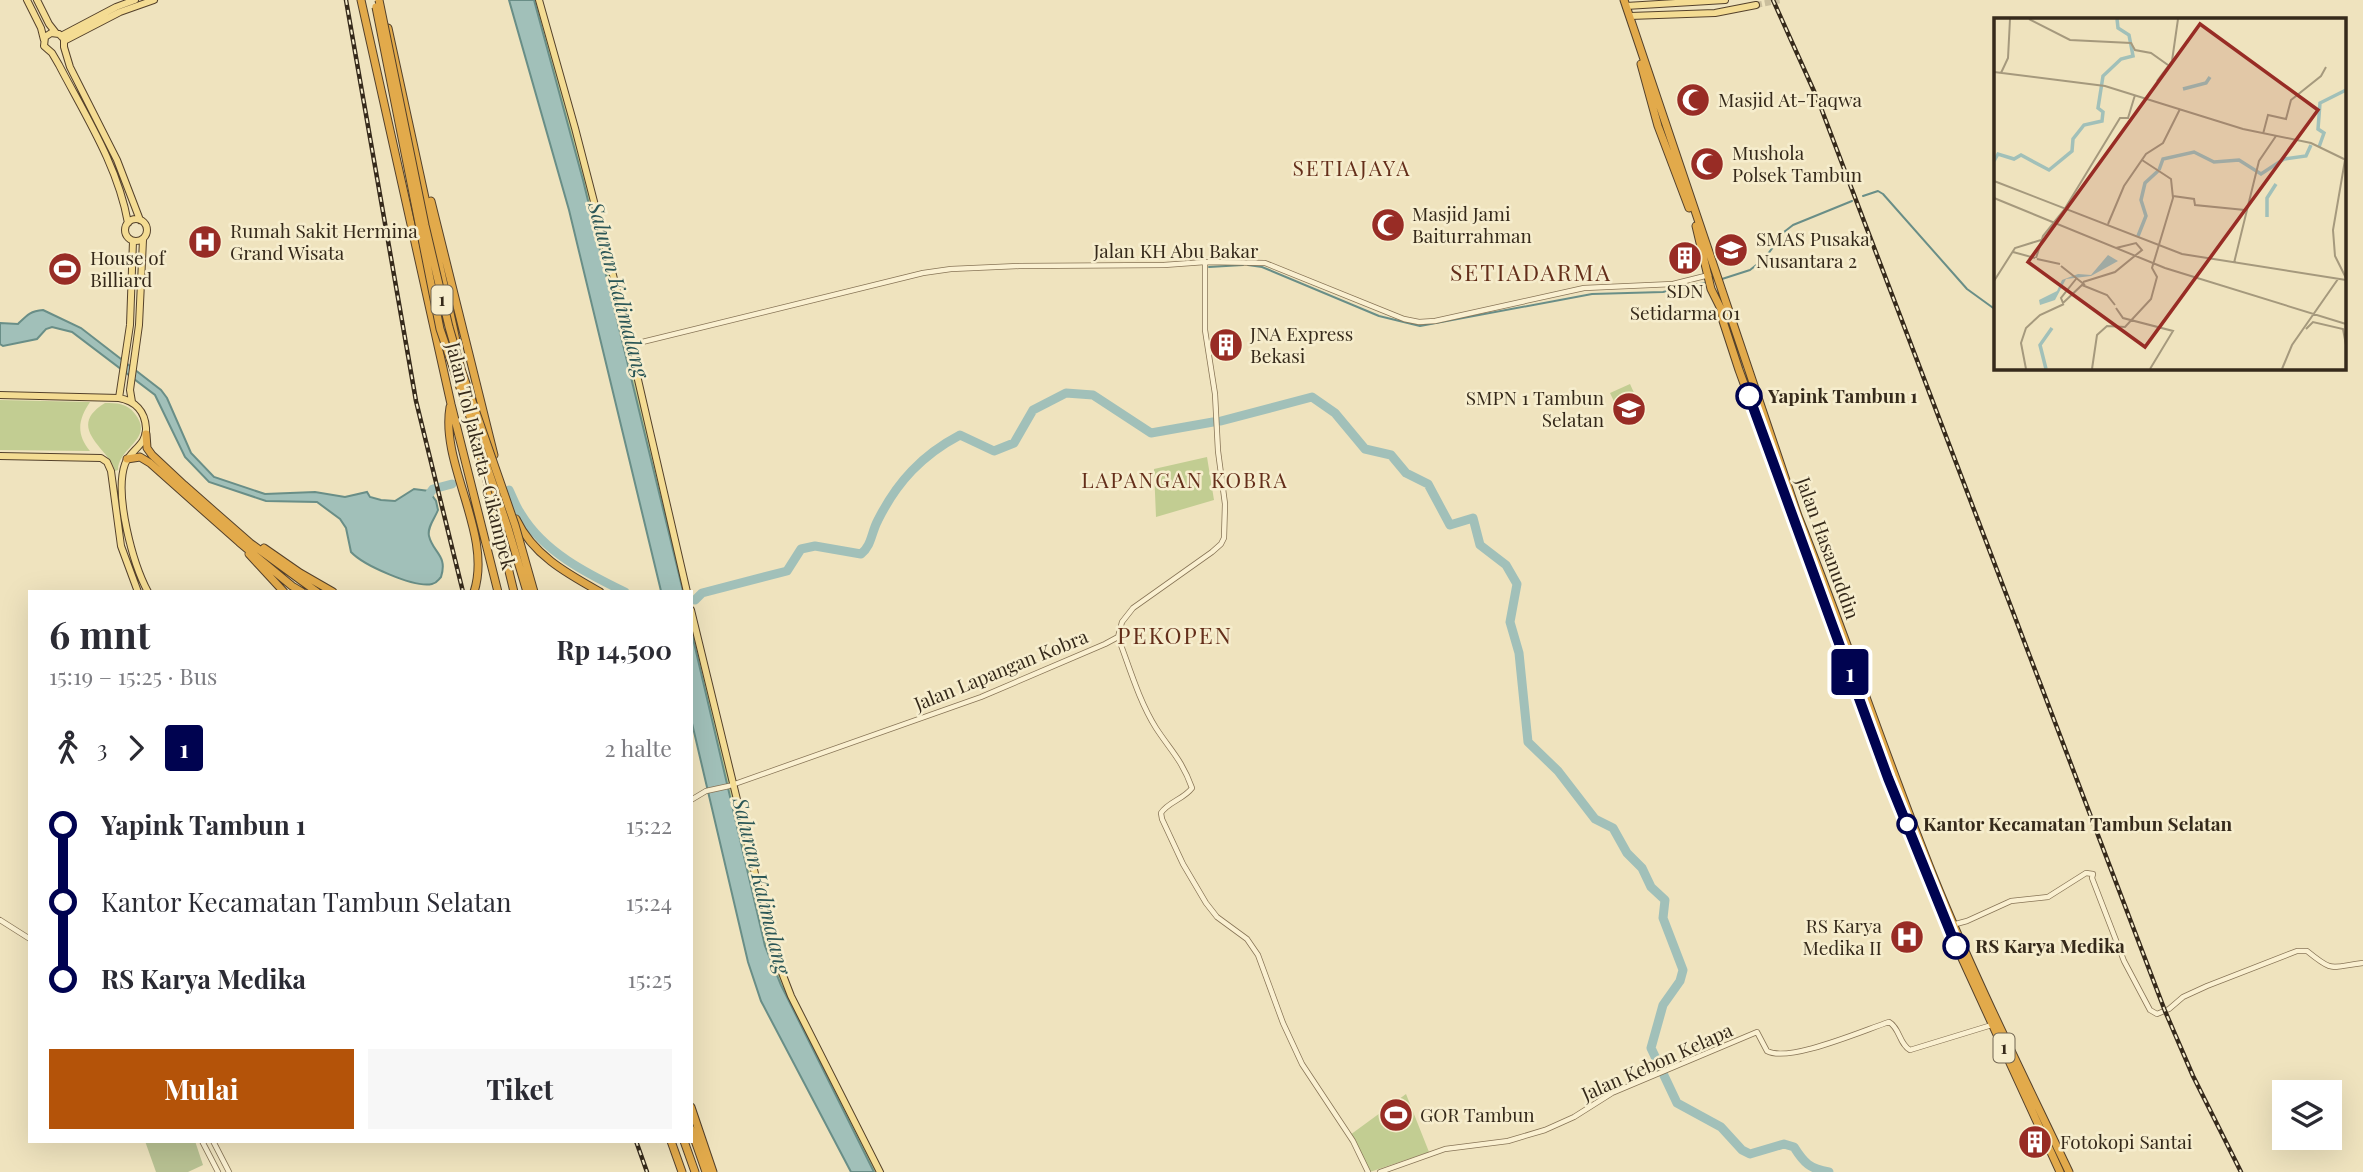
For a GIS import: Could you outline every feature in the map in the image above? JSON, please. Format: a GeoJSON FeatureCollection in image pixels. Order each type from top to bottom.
{"type":"FeatureCollection","features":[{"type":"Feature","properties":{"kind":"highway","name":"Jalan Tol Jakarta–Cikampek"},"geometry":{"type":"LineString","coordinates":[[361,0],[451,404],[498,590]]}},
{"type":"Feature","properties":{"kind":"highway","name":"Jalan Tol Jakarta–Cikampek"},"geometry":{"type":"LineString","coordinates":[[378,0],[412,137],[489,496],[513,590]]}},
{"type":"Feature","properties":{"kind":"highway","name":"1"},"geometry":{"type":"LineString","coordinates":[[378,0],[440,329],[526,590]]}},
{"type":"Feature","properties":{"kind":"highway","name":"1"},"geometry":{"type":"LineString","coordinates":[[378,0],[449,327],[515,525],[533,590]]}},
{"type":"Feature","properties":{"kind":"highway","name":"Jalan Hasanuddin"},"geometry":{"type":"LineString","coordinates":[[1623,2],[1630,16],[1666,136]]}},
{"type":"Feature","properties":{"kind":"highway","name":"Jalan Hasanuddin"},"geometry":{"type":"LineString","coordinates":[[1623,2],[1688,196],[1712,275],[1711,289],[1721,309],[1739,370],[1888,778],[2060,1172]]}},
{"type":"Feature","properties":{"kind":"highway"},"geometry":{"type":"LineString","coordinates":[[412,137],[443,244],[498,472],[511,509],[529,542],[540,553],[569,575],[596,590]]}},
{"type":"Feature","properties":{"kind":"highway"},"geometry":{"type":"LineString","coordinates":[[451,404],[449,433],[469,514],[478,565],[474,590]]}},
{"type":"Feature","properties":{"kind":"highway"},"geometry":{"type":"LineString","coordinates":[[146,434],[152,455],[231,526],[314,590]]}},
{"type":"Feature","properties":{"kind":"highway"},"geometry":{"type":"LineString","coordinates":[[127,459],[140,457],[150,463],[239,542],[299,590]]}},
{"type":"Feature","properties":{"kind":"highway"},"geometry":{"type":"LineString","coordinates":[[231,526],[330,590]]}},
{"type":"Feature","properties":{"kind":"highway"},"geometry":{"type":"LineString","coordinates":[[239,542],[282,590]]}},
{"type":"Feature","properties":{"kind":"highway","name":"Jalan Hasanuddin"},"geometry":{"type":"LineString","coordinates":[[1996,1023],[2069,1172]]}},
{"type":"Feature","properties":{"kind":"highway"},"geometry":{"type":"LineString","coordinates":[[693,1113],[713,1172]]}},
{"type":"Feature","properties":{"kind":"highway"},"geometry":{"type":"LineString","coordinates":[[693,1135],[706,1172]]}},
{"type":"Feature","properties":{"kind":"highway"},"geometry":{"type":"LineString","coordinates":[[672,1143],[682,1172]]}},
{"type":"Feature","properties":{"kind":"highway"},"geometry":{"type":"LineString","coordinates":[[685,1143],[695,1172]]}},
{"type":"Feature","properties":{"kind":"main road"},"geometry":{"type":"LineString","coordinates":[[27,0],[41,28],[45,48],[52,53],[116,182],[128,223],[125,233],[133,242],[130,325],[119,398]]}},
{"type":"Feature","properties":{"kind":"main road"},"geometry":{"type":"LineString","coordinates":[[37,0],[49,24],[61,39],[71,66],[117,160],[140,219],[148,228],[143,240],[139,325],[130,390],[132,402]]}},
{"type":"Feature","properties":{"kind":"main road"},"geometry":{"type":"LineString","coordinates":[[52,53],[60,52],[61,39],[78,26],[135,0]]}},
{"type":"Feature","properties":{"kind":"main road"},"geometry":{"type":"LineString","coordinates":[[44,40],[48,35],[61,39],[154,0]]}},
{"type":"Feature","properties":{"kind":"main road"},"geometry":{"type":"LineString","coordinates":[[538,0],[575,128],[630,345],[687,590]]}},
{"type":"Feature","properties":{"kind":"main road"},"geometry":{"type":"LineString","coordinates":[[1623,2],[1725,0]]}},
{"type":"Feature","properties":{"kind":"main road"},"geometry":{"type":"LineString","coordinates":[[1630,16],[1715,13],[1756,5]]}},
{"type":"Feature","properties":{"kind":"main road"},"geometry":{"type":"LineString","coordinates":[[41,28],[49,24]]}},
{"type":"Feature","properties":{"kind":"main road"},"geometry":{"type":"LineString","coordinates":[[89,123],[97,119]]}},
{"type":"Feature","properties":{"kind":"main road"},"geometry":{"type":"LineString","coordinates":[[128,223],[133,219],[140,219]]}},
{"type":"Feature","properties":{"kind":"main road"},"geometry":{"type":"LineString","coordinates":[[133,242],[143,240]]}},
{"type":"Feature","properties":{"kind":"main road"},"geometry":{"type":"LineString","coordinates":[[130,325],[139,325]]}},
{"type":"Feature","properties":{"kind":"main road"},"geometry":{"type":"LineString","coordinates":[[0,395],[119,398],[132,402],[141,412],[146,434],[123,468],[122,497],[135,561],[147,590]]}},
{"type":"Feature","properties":{"kind":"main road"},"geometry":{"type":"LineString","coordinates":[[0,456],[101,458],[107,462],[111,471],[121,546],[137,590]]}},
{"type":"Feature","properties":{"kind":"main road"},"geometry":{"type":"LineString","coordinates":[[693,619],[731,785],[781,973],[880,1172]]}},
{"type":"Feature","properties":{"kind":"street","name":"Jalan KH Abu Bakar"},"geometry":{"type":"LineString","coordinates":[[630,345],[937,270],[1205,262],[1265,263],[1404,320],[1419,322],[1435,321],[1584,288],[1665,285],[1712,275]]}},
{"type":"Feature","properties":{"kind":"street","name":"Jalan Lapangan Kobra"},"geometry":{"type":"LineString","coordinates":[[693,799],[706,791],[731,785],[981,697],[1118,637],[1122,622],[1133,608],[1221,544],[1224,538],[1225,504],[1205,330],[1205,262]]}},
{"type":"Feature","properties":{"kind":"street"},"geometry":{"type":"LineString","coordinates":[[1118,637],[1146,709],[1157,731],[1184,766],[1192,788],[1161,811],[1164,824],[1206,903],[1217,917],[1247,939],[1258,955],[1283,1023],[1304,1068],[1353,1141],[1368,1172]]}},
{"type":"Feature","properties":{"kind":"street"},"geometry":{"type":"LineString","coordinates":[[1951,925],[2011,901],[2048,897],[2086,873],[2093,874],[2092,878],[2124,961],[2150,1010],[2157,1014],[2169,1009],[2183,997],[2207,986],[2297,951],[2307,951],[2328,967],[2363,963]]}},
{"type":"Feature","properties":{"kind":"street"},"geometry":{"type":"LineString","coordinates":[[0,920],[28,938]]}},
{"type":"Feature","properties":{"kind":"street","name":"Jalan Kebon Kelapa"},"geometry":{"type":"LineString","coordinates":[[1380,1172],[1445,1149],[1507,1141],[1545,1130],[1574,1117],[1612,1093],[1758,1032],[1762,1044],[1770,1054],[1783,1054],[1821,1046],[1889,1022],[1894,1024],[1906,1048],[1910,1050],[1996,1023]]}},
{"type":"Feature","properties":{"kind":"street"},"geometry":{"type":"LineString","coordinates":[[203,1143],[218,1172]]}},
{"type":"Feature","properties":{"kind":"street"},"geometry":{"type":"LineString","coordinates":[[214,1143],[229,1172]]}},
{"type":"Feature","properties":{"kind":"green space"},"geometry":{"type":"Polygon","coordinates":[[[534,0],[539,0],[628,335],[626,346],[633,357],[687,590],[682,590],[587,199],[534,0]]]}},
{"type":"Feature","properties":{"kind":"green space"},"geometry":{"type":"Polygon","coordinates":[[[1630,384],[1645,417],[1626,426],[1610,393],[1630,384]]]}},
{"type":"Feature","properties":{"kind":"green space"},"geometry":{"type":"Polygon","coordinates":[[[0,400],[90,402],[80,427],[82,439],[90,451],[0,450],[0,400]]]}},
{"type":"Feature","properties":{"kind":"green space"},"geometry":{"type":"Polygon","coordinates":[[[105,403],[118,404],[132,410],[140,423],[138,437],[123,455],[118,470],[115,471],[89,430],[93,412],[105,403]]]}},
{"type":"Feature","properties":{"kind":"green space","name":"LAPANGAN KOBRA"},"geometry":{"type":"Polygon","coordinates":[[[1207,457],[1214,500],[1156,517],[1154,469],[1207,457]]]}},
{"type":"Feature","properties":{"kind":"green space"},"geometry":{"type":"Polygon","coordinates":[[[693,618],[730,770],[729,786],[737,799],[781,973],[880,1172],[874,1172],[781,985],[765,946],[693,640],[693,618]]]}},
{"type":"Feature","properties":{"kind":"green space","name":"GOR Tambun"},"geometry":{"type":"Polygon","coordinates":[[[1406,1094],[1429,1152],[1370,1172],[1350,1135],[1406,1094]]]}},
{"type":"Feature","properties":{"kind":"green space"},"geometry":{"type":"Polygon","coordinates":[[[146,1143],[196,1143],[203,1165],[188,1172],[156,1172],[146,1143]]]}},
{"type":"Feature","properties":{"kind":"water"},"geometry":{"type":"Polygon","coordinates":[[[509,0],[534,0],[583,180],[683,590],[661,590],[569,210],[509,0]]]}},
{"type":"Feature","properties":{"kind":"water"},"geometry":{"type":"Polygon","coordinates":[[[43,310],[81,328],[161,390],[191,453],[214,477],[265,494],[315,492],[345,497],[367,492],[370,497],[395,501],[414,489],[429,491],[438,510],[429,533],[443,564],[441,577],[432,584],[413,583],[366,563],[351,552],[346,528],[340,519],[317,502],[266,501],[209,482],[185,457],[155,395],[72,332],[52,327],[46,329],[37,339],[3,346],[0,344],[0,323],[18,324],[29,314],[43,310]]]}},
{"type":"Feature","properties":{"kind":"water"},"geometry":{"type":"Polygon","coordinates":[[[693,639],[765,946],[781,985],[874,1172],[851,1172],[761,1001],[748,962],[693,728],[693,639]]]}},
{"type":"Feature","properties":{"kind":"waterway"},"geometry":{"type":"LineString","coordinates":[[1863,196],[1878,191],[1883,194],[1967,289],[1994,309]]}},
{"type":"Feature","properties":{"kind":"waterway"},"geometry":{"type":"LineString","coordinates":[[1722,279],[1750,270],[1765,258],[1784,232],[1793,225],[1852,201]]}},
{"type":"Feature","properties":{"kind":"waterway"},"geometry":{"type":"LineString","coordinates":[[1209,267],[1243,265]]}},
{"type":"Feature","properties":{"kind":"waterway"},"geometry":{"type":"LineString","coordinates":[[1248,265],[1262,267],[1379,316],[1420,326],[1592,294],[1663,292],[1704,283]]}},
{"type":"Feature","properties":{"kind":"waterway"},"geometry":{"type":"LineString","coordinates":[[695,600],[702,593],[787,571],[801,549],[815,546],[861,554],[893,494],[912,471],[934,451],[960,435],[994,451],[1014,443],[1033,410],[1066,393],[1093,395],[1151,433],[1213,422]]}},
{"type":"Feature","properties":{"kind":"waterway"},"geometry":{"type":"LineString","coordinates":[[1221,421],[1312,397],[1335,413],[1365,449],[1391,455],[1406,473],[1428,484],[1450,525],[1473,518],[1480,545],[1506,565],[1517,584],[1510,622],[1519,653],[1528,742],[1558,771],[1595,819],[1613,828],[1627,853],[1642,868],[1651,887],[1665,900],[1663,918],[1683,970],[1680,981],[1663,1005],[1651,1048],[1677,1103],[1721,1127],[1742,1150],[1750,1154],[1784,1144],[1794,1147],[1812,1167],[1829,1172]]}},
{"type":"Feature","properties":{"kind":"waterway"},"geometry":{"type":"LineString","coordinates":[[430,493],[433,489],[452,484]]}},
{"type":"Feature","properties":{"kind":"waterway"},"geometry":{"type":"LineString","coordinates":[[509,490],[519,511],[541,540],[581,569],[621,590]]}},
{"type":"Feature","properties":{"kind":"tunnel"},"geometry":{"type":"LineString","coordinates":[[1756,5],[1781,0]]}},
{"type":"Feature","properties":{"kind":"railway"},"geometry":{"type":"LineString","coordinates":[[346,0],[416,401],[463,590]]}},
{"type":"Feature","properties":{"kind":"railway"},"geometry":{"type":"LineString","coordinates":[[1773,0],[1818,100],[2165,1011],[2193,1076],[2241,1172]]}},
{"type":"Feature","properties":{"kind":"railway"},"geometry":{"type":"LineString","coordinates":[[637,1143],[647,1172]]}},
{"type":"Feature","properties":{"kind":"bus line","name":"1"},"geometry":{"type":"LineString","coordinates":[[1749,396],[1888,778],[1956,946]]}},
{"type":"Feature","properties":{"kind":"place","name":"Masjid At-Taqwa"},"geometry":{"type":"Point","coordinates":[1693,100]}},
{"type":"Feature","properties":{"kind":"place","name":"Mushola Polsek Tambun"},"geometry":{"type":"Point","coordinates":[1707,164]}},
{"type":"Feature","properties":{"kind":"place","name":"Masjid Jami Baiturrahman"},"geometry":{"type":"Point","coordinates":[1388,225]}},
{"type":"Feature","properties":{"kind":"place","name":"Rumah Sakit Hermina Grand Wisata"},"geometry":{"type":"Point","coordinates":[205,242]}},
{"type":"Feature","properties":{"kind":"place","name":"SMAS Pusaka Nusantara 2"},"geometry":{"type":"Point","coordinates":[1731,250]}},
{"type":"Feature","properties":{"kind":"place","name":"SDN Setidarma 01"},"geometry":{"type":"Point","coordinates":[1685,258]}},
{"type":"Feature","properties":{"kind":"place","name":"House of Billiard"},"geometry":{"type":"Point","coordinates":[65,269]}},
{"type":"Feature","properties":{"kind":"place","name":"JNA Express Bekasi"},"geometry":{"type":"Point","coordinates":[1226,345]}},
{"type":"Feature","properties":{"kind":"place","name":"Yapink Tambun 1"},"geometry":{"type":"Point","coordinates":[1749,396]}},
{"type":"Feature","properties":{"kind":"place","name":"SMPN 1 Tambun Selatan"},"geometry":{"type":"Point","coordinates":[1629,409]}},
{"type":"Feature","properties":{"kind":"place","name":"Kantor Kecamatan Tambun Selatan"},"geometry":{"type":"Point","coordinates":[1907,824]}},
{"type":"Feature","properties":{"kind":"place","name":"RS Karya Medika II"},"geometry":{"type":"Point","coordinates":[1907,937]}},
{"type":"Feature","properties":{"kind":"place","name":"RS Karya Medika"},"geometry":{"type":"Point","coordinates":[1956,946]}},
{"type":"Feature","properties":{"kind":"place","name":"GOR Tambun"},"geometry":{"type":"Point","coordinates":[1396,1115]}},
{"type":"Feature","properties":{"kind":"place","name":"Fotokopi Santai"},"geometry":{"type":"Point","coordinates":[2035,1142]}},
{"type":"Feature","properties":{"kind":"district","name":"SETIAJAYA"},"geometry":{"type":"Point","coordinates":[1352,169]}},
{"type":"Feature","properties":{"kind":"district","name":"SETIADARMA"},"geometry":{"type":"Point","coordinates":[1531,273]}},
{"type":"Feature","properties":{"kind":"district","name":"LAPANGAN KOBRA"},"geometry":{"type":"Point","coordinates":[1185,481]}},
{"type":"Feature","properties":{"kind":"district","name":"PEKOPEN"},"geometry":{"type":"Point","coordinates":[1175,636]}},
{"type":"Feature","properties":{"kind":"water label","name":"Saluran Kalimalang"},"geometry":{"type":"Point","coordinates":[618,290]}},
{"type":"Feature","properties":{"kind":"water label","name":"Saluran Kalimalang"},"geometry":{"type":"Point","coordinates":[761,886]}}]}
